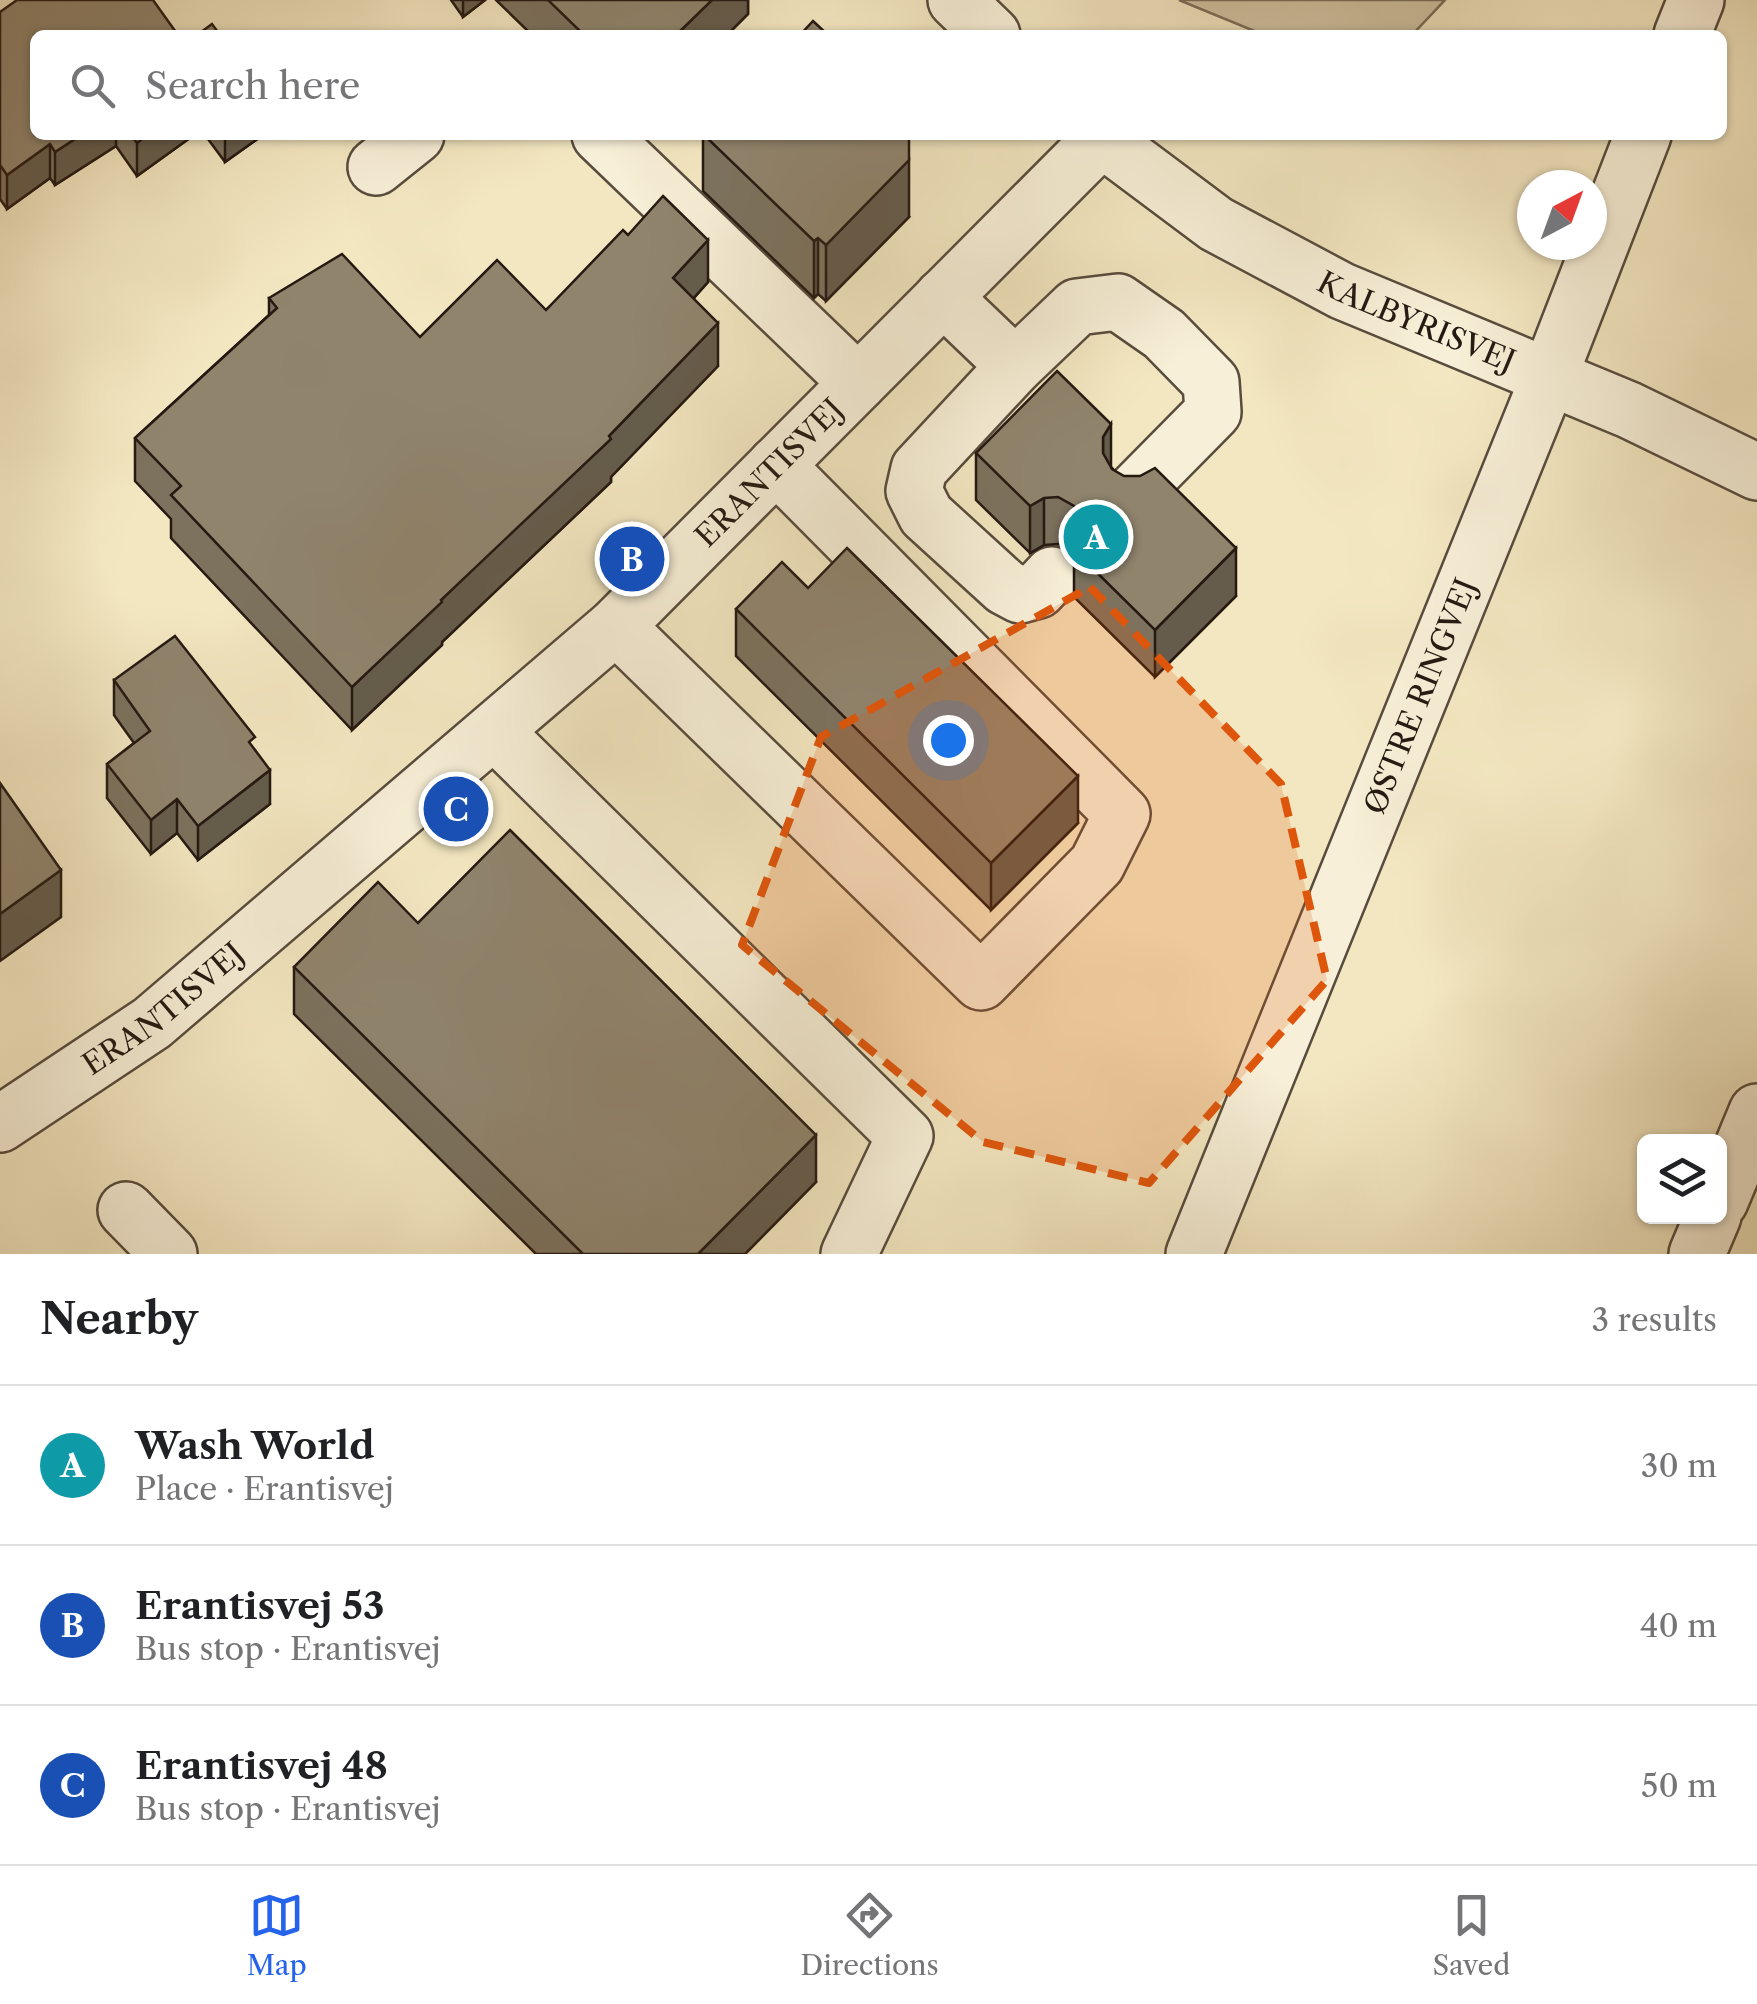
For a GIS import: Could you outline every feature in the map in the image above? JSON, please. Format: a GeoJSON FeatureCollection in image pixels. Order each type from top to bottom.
{"type":"FeatureCollection","features":[{"type":"Feature","properties":{"kind":"street"},"geometry":{"type":"LineString","coordinates":[[956,0],[987,30]]}},
{"type":"Feature","properties":{"kind":"street"},"geometry":{"type":"LineString","coordinates":[[1684,30],[1696,0]]}},
{"type":"Feature","properties":{"kind":"street"},"geometry":{"type":"LineString","coordinates":[[605,140],[858,383]]}},
{"type":"Feature","properties":{"kind":"street","name":"ERANTISVEJ"},"geometry":{"type":"LineString","coordinates":[[0,1124],[152,1023],[616,626],[1096,140]]}},
{"type":"Feature","properties":{"kind":"street","name":"KALBYRISVEJ"},"geometry":{"type":"LineString","coordinates":[[1103,140],[1216,224],[1342,291],[1629,410],[1757,472]]}},
{"type":"Feature","properties":{"kind":"street","name":"ØSTRE RINGVEJ"},"geometry":{"type":"LineString","coordinates":[[1194,1254],[1550,377],[1642,140]]}},
{"type":"Feature","properties":{"kind":"street"},"geometry":{"type":"LineString","coordinates":[[943,297],[1015,366]]}},
{"type":"Feature","properties":{"kind":"street"},"geometry":{"type":"LineString","coordinates":[[1052,575],[1038,590],[1020,595],[1004,587],[926,515],[914,491],[918,469],[1077,307],[1118,302],[1164,334],[1212,382],[1213,412],[1133,493]]}},
{"type":"Feature","properties":{"kind":"street"},"geometry":{"type":"LineString","coordinates":[[616,626],[982,982],[1096,864],[1122,814],[776,466]]}},
{"type":"Feature","properties":{"kind":"street"},"geometry":{"type":"LineString","coordinates":[[494,730],[905,1136],[849,1254]]}},
{"type":"Feature","properties":{"kind":"street"},"geometry":{"type":"LineString","coordinates":[[1727,1184],[1757,1112]]}},
{"type":"Feature","properties":{"kind":"street"},"geometry":{"type":"LineString","coordinates":[[126,1210],[170,1254]]}},
{"type":"Feature","properties":{"kind":"street"},"geometry":{"type":"LineString","coordinates":[[1697,1254],[1710,1224]]}},
{"type":"Feature","properties":{"kind":"highlighted area"},"geometry":{"type":"Polygon","coordinates":[[[1090,587],[1281,784],[1327,980],[1149,1183],[983,1142],[742,945],[821,737],[1090,587]]]}},
{"type":"Feature","properties":{"kind":"shaded area"},"geometry":{"type":"Polygon","coordinates":[[[1179,0],[1445,0],[1417,30],[1252,30],[1179,0]]]}},
{"type":"Feature","properties":{"kind":"building"},"geometry":{"type":"Polygon","coordinates":[[[17,0],[153,0],[174,30],[30,30],[30,140],[73,140],[55,152],[50,144],[7,175],[0,165],[0,12],[17,0]]]}},
{"type":"Feature","properties":{"kind":"building"},"geometry":{"type":"Polygon","coordinates":[[[548,0],[712,0],[681,30],[579,30],[548,0]]]}},
{"type":"Feature","properties":{"kind":"building"},"geometry":{"type":"Polygon","coordinates":[[[813,21],[823,30],[805,30],[813,21]]]}},
{"type":"Feature","properties":{"kind":"building"},"geometry":{"type":"Polygon","coordinates":[[[709,140],[909,140],[909,160],[826,245],[818,238],[814,241],[709,140]]]}},
{"type":"Feature","properties":{"kind":"building"},"geometry":{"type":"Polygon","coordinates":[[[663,196],[708,240],[673,278],[718,323],[609,436],[611,439],[352,687],[171,495],[181,486],[135,438],[277,308],[269,298],[342,254],[420,337],[497,260],[546,310],[623,230],[628,235],[663,196]]]}},
{"type":"Feature","properties":{"kind":"building"},"geometry":{"type":"Polygon","coordinates":[[[1057,371],[1111,424],[1103,437],[1103,453],[1112,469],[1124,476],[1140,476],[1155,468],[1236,548],[1155,630],[1074,550],[1083,534],[1082,520],[1074,506],[1058,497],[1044,498],[1030,506],[976,453],[1057,371]]]}},
{"type":"Feature","properties":{"kind":"building"},"geometry":{"type":"Polygon","coordinates":[[[847,548],[1078,776],[991,863],[736,609],[782,562],[808,588],[847,548]]]}},
{"type":"Feature","properties":{"kind":"building"},"geometry":{"type":"Polygon","coordinates":[[[175,636],[255,737],[249,742],[270,770],[198,826],[177,799],[151,820],[107,764],[150,731],[114,680],[175,636]]]}},
{"type":"Feature","properties":{"kind":"building"},"geometry":{"type":"Polygon","coordinates":[[[0,783],[61,870],[0,914],[0,783]]]}},
{"type":"Feature","properties":{"kind":"building"},"geometry":{"type":"Polygon","coordinates":[[[510,830],[816,1135],[698,1254],[583,1254],[294,967],[378,882],[418,923],[510,830]]]}},
{"type":"Feature","properties":{"kind":"place","name":"Wash World"},"geometry":{"type":"Point","coordinates":[1096,537]}},
{"type":"Feature","properties":{"kind":"place","name":"Erantisvej 53"},"geometry":{"type":"Point","coordinates":[632,559]}},
{"type":"Feature","properties":{"kind":"place","name":"Erantisvej 48"},"geometry":{"type":"Point","coordinates":[456,809]}}]}
